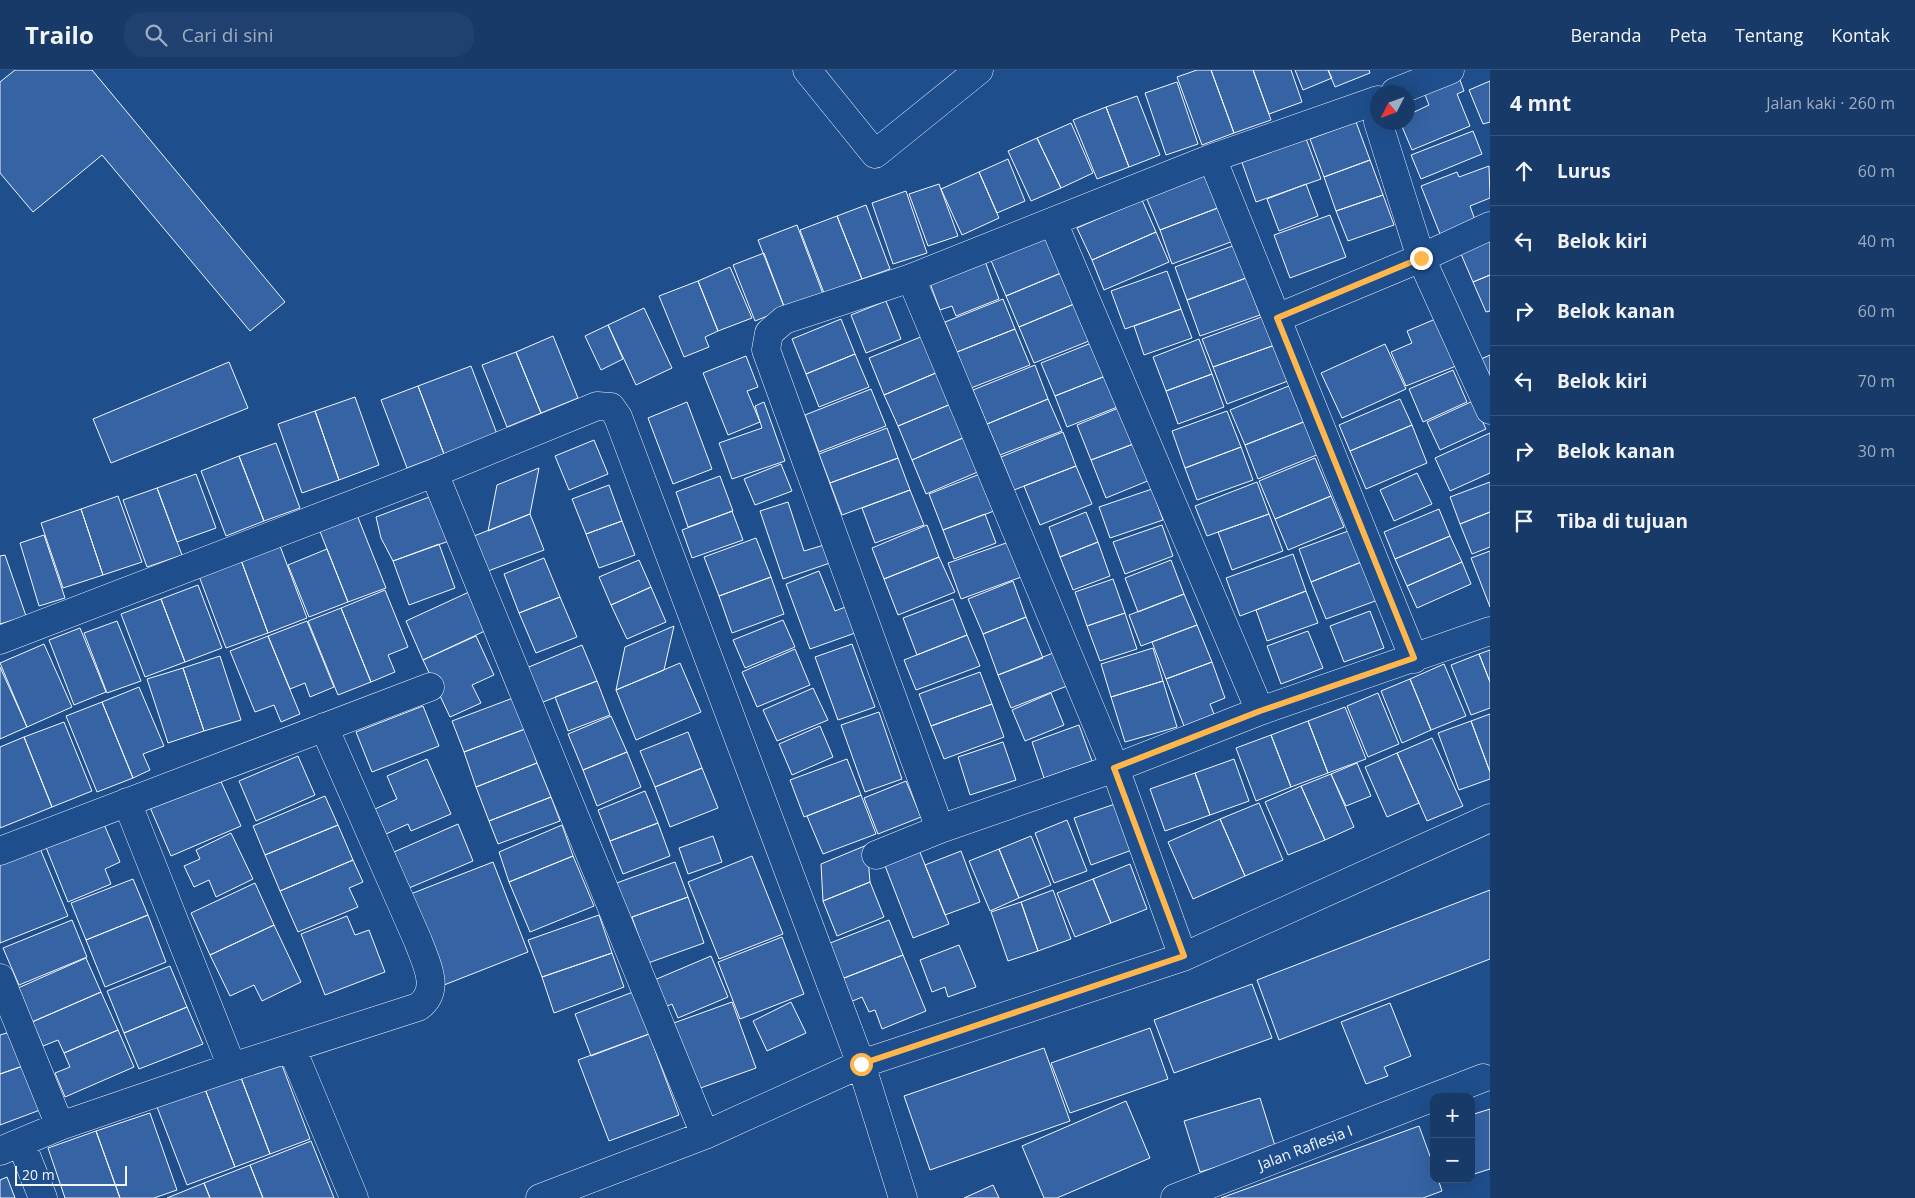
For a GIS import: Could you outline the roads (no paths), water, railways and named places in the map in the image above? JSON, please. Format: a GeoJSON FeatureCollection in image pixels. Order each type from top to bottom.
{"type":"FeatureCollection","features":[{"type":"Feature","properties":{"kind":"street"},"geometry":{"type":"LineString","coordinates":[[807,70],[875,154],[979,70]]}},
{"type":"Feature","properties":{"kind":"street"},"geometry":{"type":"LineString","coordinates":[[1415,89],[1450,70]]}},
{"type":"Feature","properties":{"kind":"street"},"geometry":{"type":"LineString","coordinates":[[940,829],[766,350],[769,333],[784,320],[911,278],[1212,158],[1370,111]]}},
{"type":"Feature","properties":{"kind":"street"},"geometry":{"type":"LineString","coordinates":[[1386,130],[1421,258],[1490,410]]}},
{"type":"Feature","properties":{"kind":"street"},"geometry":{"type":"LineString","coordinates":[[1212,158],[1414,658]]}},
{"type":"Feature","properties":{"kind":"street"},"geometry":{"type":"LineString","coordinates":[[1053,222],[1260,711]]}},
{"type":"Feature","properties":{"kind":"street"},"geometry":{"type":"LineString","coordinates":[[1277,318],[1421,258],[1490,226]]}},
{"type":"Feature","properties":{"kind":"street"},"geometry":{"type":"LineString","coordinates":[[911,278],[1114,768],[1184,956]]}},
{"type":"Feature","properties":{"kind":"street"},"geometry":{"type":"LineString","coordinates":[[0,640],[434,473],[597,406],[606,406],[615,411],[861,1064],[903,1198]]}},
{"type":"Feature","properties":{"kind":"street"},"geometry":{"type":"LineString","coordinates":[[434,473],[706,1135]]}},
{"type":"Feature","properties":{"kind":"street"},"geometry":{"type":"LineString","coordinates":[[876,855],[940,829],[1114,768],[1260,711],[1490,631]]}},
{"type":"Feature","properties":{"kind":"street"},"geometry":{"type":"LineString","coordinates":[[0,851],[430,687]]}},
{"type":"Feature","properties":{"kind":"street"},"geometry":{"type":"LineString","coordinates":[[43,1198],[11,1147],[60,1126],[232,1066],[292,1049],[418,1007],[426,1001],[432,991],[431,976],[418,941],[324,727]]}},
{"type":"Feature","properties":{"kind":"street"},"geometry":{"type":"LineString","coordinates":[[127,802],[232,1066]]}},
{"type":"Feature","properties":{"kind":"street"},"geometry":{"type":"LineString","coordinates":[[540,1198],[706,1135],[861,1064],[1184,956],[1490,818]]}},
{"type":"Feature","properties":{"kind":"street"},"geometry":{"type":"LineString","coordinates":[[0,978],[60,1126]]}},
{"type":"Feature","properties":{"kind":"street"},"geometry":{"type":"LineString","coordinates":[[292,1049],[354,1198]]}},
{"type":"Feature","properties":{"kind":"street","name":"Jalan Raflesia I"},"geometry":{"type":"LineString","coordinates":[[1444,1093],[1483,1078]]}},
{"type":"Feature","properties":{"kind":"street","name":"Jalan Raflesia I"},"geometry":{"type":"LineString","coordinates":[[1175,1198],[1430,1099]]}}]}
